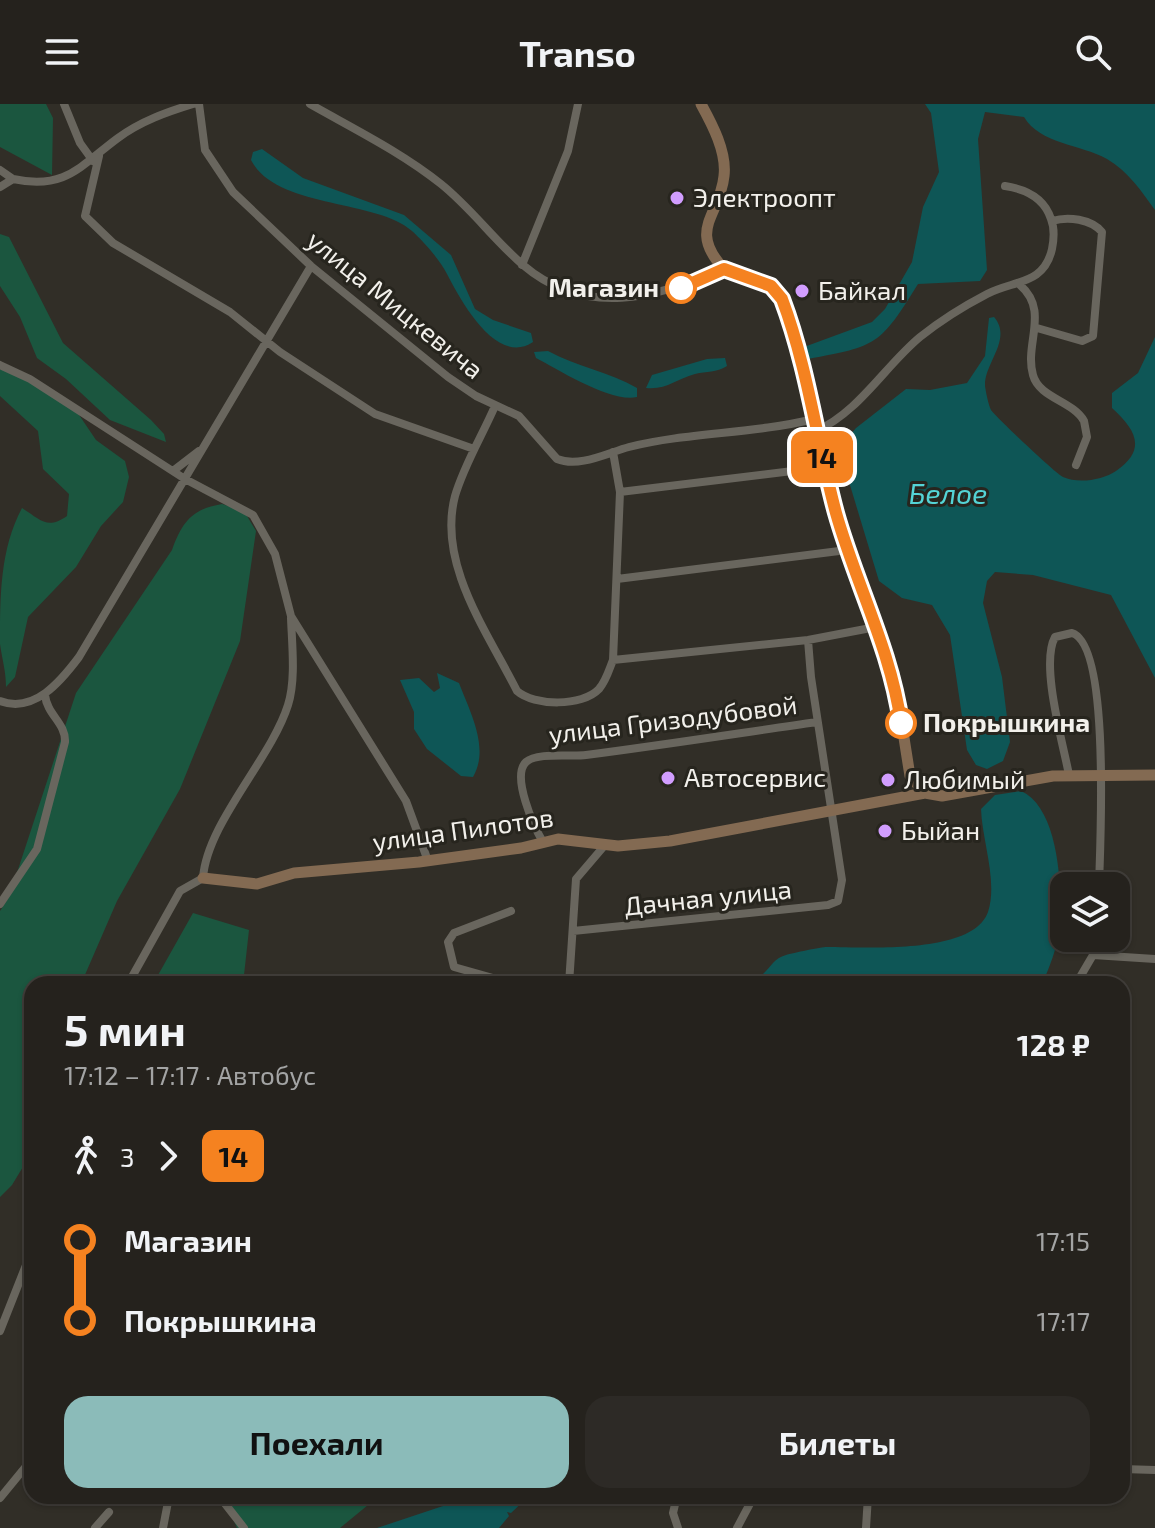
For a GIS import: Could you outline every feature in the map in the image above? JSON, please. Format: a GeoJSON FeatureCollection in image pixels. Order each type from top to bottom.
{"type":"FeatureCollection","features":[{"type":"Feature","properties":{"kind":"street"},"geometry":{"type":"LineString","coordinates":[[64,104],[80,143],[96,158],[98,174],[85,208],[89,223],[140,260],[230,312],[268,342],[375,414],[474,449]]}},
{"type":"Feature","properties":{"kind":"street"},"geometry":{"type":"LineString","coordinates":[[163,104],[172,111]]}},
{"type":"Feature","properties":{"kind":"street"},"geometry":{"type":"LineString","coordinates":[[0,170],[13,179],[30,183],[62,179],[96,158],[138,125],[196,104]]}},
{"type":"Feature","properties":{"kind":"street","name":"улица Мицкевича"},"geometry":{"type":"LineString","coordinates":[[196,104],[205,150],[233,192],[311,266],[448,377],[495,406],[519,416],[557,459],[565,462],[613,452],[815,425]]}},
{"type":"Feature","properties":{"kind":"street"},"geometry":{"type":"LineString","coordinates":[[310,104],[439,183],[522,265],[565,292],[606,299],[681,288],[724,269]]}},
{"type":"Feature","properties":{"kind":"street"},"geometry":{"type":"LineString","coordinates":[[522,265],[564,162],[578,104]]}},
{"type":"Feature","properties":{"kind":"street"},"geometry":{"type":"LineString","coordinates":[[701,104],[725,168],[721,188],[706,224],[708,246],[724,269],[771,286],[782,299],[847,550],[896,687],[910,776],[925,793]]}},
{"type":"Feature","properties":{"kind":"street"},"geometry":{"type":"LineString","coordinates":[[0,187],[13,179]]}},
{"type":"Feature","properties":{"kind":"street"},"geometry":{"type":"LineString","coordinates":[[815,425],[846,411],[929,330],[985,295],[1020,285],[1048,264],[1052,247],[1052,221],[1032,194],[1005,186]]}},
{"type":"Feature","properties":{"kind":"street"},"geometry":{"type":"LineString","coordinates":[[1037,328],[1082,341],[1093,336],[1102,232],[1088,222],[1068,218],[1052,221]]}},
{"type":"Feature","properties":{"kind":"street"},"geometry":{"type":"LineString","coordinates":[[0,701],[16,704],[45,695],[85,648],[311,266]]}},
{"type":"Feature","properties":{"kind":"street"},"geometry":{"type":"LineString","coordinates":[[1020,285],[1031,298],[1037,328],[1032,365],[1035,381],[1084,421],[1087,437],[1076,465]]}},
{"type":"Feature","properties":{"kind":"street"},"geometry":{"type":"LineString","coordinates":[[0,365],[30,379],[185,479],[253,515],[275,554],[283,596],[291,616],[406,801],[428,861]]}},
{"type":"Feature","properties":{"kind":"street"},"geometry":{"type":"LineString","coordinates":[[495,406],[455,497],[452,545],[457,568],[517,691],[535,702],[580,698],[599,690],[613,660],[620,492],[613,452]]}},
{"type":"Feature","properties":{"kind":"street"},"geometry":{"type":"LineString","coordinates":[[173,471],[200,450]]}},
{"type":"Feature","properties":{"kind":"street"},"geometry":{"type":"LineString","coordinates":[[620,492],[825,467]]}},
{"type":"Feature","properties":{"kind":"street"},"geometry":{"type":"LineString","coordinates":[[617,579],[847,550]]}},
{"type":"Feature","properties":{"kind":"street"},"geometry":{"type":"LineString","coordinates":[[132,976],[180,891],[203,878],[210,852],[245,781],[279,728],[288,704],[291,616]]}},
{"type":"Feature","properties":{"kind":"street"},"geometry":{"type":"LineString","coordinates":[[613,660],[808,640],[876,627]]}},
{"type":"Feature","properties":{"kind":"street"},"geometry":{"type":"LineString","coordinates":[[1069,775],[1052,680],[1050,651],[1055,637],[1072,633],[1084,643],[1099,711],[1102,775],[1099,872]]}},
{"type":"Feature","properties":{"kind":"street"},"geometry":{"type":"LineString","coordinates":[[808,640],[830,812]]}},
{"type":"Feature","properties":{"kind":"street"},"geometry":{"type":"LineString","coordinates":[[0,904],[37,849],[65,742],[63,727],[48,709],[45,695]]}},
{"type":"Feature","properties":{"kind":"street","name":"улица Гризодубовой"},"geometry":{"type":"LineString","coordinates":[[543,842],[528,807],[520,773],[524,764],[532,759],[590,755],[817,722]]}},
{"type":"Feature","properties":{"kind":"street","name":"улица Пилотов"},"geometry":{"type":"LineString","coordinates":[[203,878],[257,884],[294,873],[428,861],[571,838],[605,845],[670,841],[925,793],[942,796],[1021,779],[1069,775],[1155,775]]}},
{"type":"Feature","properties":{"kind":"street","name":"Дачная улица"},"geometry":{"type":"LineString","coordinates":[[573,931],[828,905],[838,901],[842,893],[830,812]]}},
{"type":"Feature","properties":{"kind":"street"},"geometry":{"type":"LineString","coordinates":[[570,976],[576,879],[605,845]]}},
{"type":"Feature","properties":{"kind":"street"},"geometry":{"type":"LineString","coordinates":[[486,976],[454,967],[448,942],[454,933],[511,911]]}},
{"type":"Feature","properties":{"kind":"street"},"geometry":{"type":"LineString","coordinates":[[1081,976],[1094,952]]}},
{"type":"Feature","properties":{"kind":"street"},"geometry":{"type":"LineString","coordinates":[[1093,955],[1155,959]]}},
{"type":"Feature","properties":{"kind":"street"},"geometry":{"type":"LineString","coordinates":[[0,1331],[24,1270]]}},
{"type":"Feature","properties":{"kind":"street"},"geometry":{"type":"LineString","coordinates":[[0,1498],[24,1469]]}},
{"type":"Feature","properties":{"kind":"street"},"geometry":{"type":"LineString","coordinates":[[1130,1469],[1155,1470]]}},
{"type":"Feature","properties":{"kind":"street"},"geometry":{"type":"LineString","coordinates":[[163,1528],[168,1504]]}},
{"type":"Feature","properties":{"kind":"street"},"geometry":{"type":"LineString","coordinates":[[225,1504],[244,1528]]}},
{"type":"Feature","properties":{"kind":"street"},"geometry":{"type":"LineString","coordinates":[[675,1504],[673,1513],[678,1528]]}},
{"type":"Feature","properties":{"kind":"street"},"geometry":{"type":"LineString","coordinates":[[737,1528],[750,1504]]}},
{"type":"Feature","properties":{"kind":"street"},"geometry":{"type":"LineString","coordinates":[[866,1528],[868,1504]]}},
{"type":"Feature","properties":{"kind":"street"},"geometry":{"type":"LineString","coordinates":[[95,1528],[109,1512]]}},
{"type":"Feature","properties":{"kind":"green space"},"geometry":{"type":"Polygon","coordinates":[[[0,104],[46,104],[53,118],[52,175],[0,147],[0,104]]]}},
{"type":"Feature","properties":{"kind":"green space"},"geometry":{"type":"Polygon","coordinates":[[[0,234],[9,237],[63,343],[151,420],[164,434],[166,442],[110,420],[66,379],[37,358],[20,317],[0,286],[0,234]]]}},
{"type":"Feature","properties":{"kind":"green space"},"geometry":{"type":"Polygon","coordinates":[[[6,367],[73,406],[96,440],[125,461],[129,477],[123,502],[101,526],[76,567],[28,617],[15,677],[6,687],[0,644],[0,608],[9,540],[22,508],[44,522],[54,522],[67,516],[69,494],[43,469],[38,431],[0,396],[0,370],[6,367]]]}},
{"type":"Feature","properties":{"kind":"green space"},"geometry":{"type":"Polygon","coordinates":[[[222,504],[244,511],[256,531],[240,641],[180,789],[117,901],[84,976],[24,976],[24,1165],[0,1197],[0,911],[9,897],[76,693],[172,550],[184,524],[196,513],[222,504]]]}},
{"type":"Feature","properties":{"kind":"green space"},"geometry":{"type":"Polygon","coordinates":[[[193,913],[249,930],[244,976],[158,976],[193,913]]]}},
{"type":"Feature","properties":{"kind":"green space"},"geometry":{"type":"Polygon","coordinates":[[[226,1504],[369,1504],[340,1528],[237,1528],[226,1504]]]}},
{"type":"Feature","properties":{"kind":"water"},"geometry":{"type":"Polygon","coordinates":[[[925,104],[1155,104],[1155,210],[1128,176],[1107,159],[1040,133],[1024,117],[985,112],[978,139],[987,270],[980,281],[918,284],[895,320],[875,340],[864,346],[808,359],[804,347],[872,322],[885,309],[912,262],[923,207],[939,172],[931,113],[925,104]]]}},
{"type":"Feature","properties":{"kind":"water"},"geometry":{"type":"Polygon","coordinates":[[[262,149],[303,178],[404,215],[451,255],[475,309],[493,320],[531,333],[533,342],[519,347],[493,338],[470,313],[431,251],[412,231],[396,221],[303,196],[264,176],[251,160],[253,152],[262,149]]]}},
{"type":"Feature","properties":{"kind":"water","name":"Белое"},"geometry":{"type":"Polygon","coordinates":[[[994,317],[999,325],[999,342],[985,386],[991,410],[1058,473],[1076,480],[1111,474],[1132,455],[1135,439],[1127,424],[1112,408],[1112,393],[1138,373],[1155,337],[1155,678],[1111,595],[1033,575],[995,572],[987,581],[983,603],[1002,677],[1010,742],[1003,761],[987,769],[976,765],[967,750],[950,635],[932,605],[902,598],[879,581],[843,462],[844,442],[856,428],[906,389],[930,390],[967,383],[985,356],[989,318],[994,317]]]}},
{"type":"Feature","properties":{"kind":"water"},"geometry":{"type":"Polygon","coordinates":[[[548,351],[627,382],[637,388],[637,397],[613,395],[585,384],[536,358],[534,352],[548,351]]]}},
{"type":"Feature","properties":{"kind":"water"},"geometry":{"type":"Polygon","coordinates":[[[725,358],[727,366],[719,370],[695,374],[666,386],[646,388],[652,375],[707,359],[725,358]]]}},
{"type":"Feature","properties":{"kind":"water"},"geometry":{"type":"Polygon","coordinates":[[[437,673],[459,683],[473,718],[480,754],[473,777],[461,776],[427,749],[414,729],[414,712],[400,680],[419,678],[434,692],[440,688],[437,673]]]}},
{"type":"Feature","properties":{"kind":"water"},"geometry":{"type":"Polygon","coordinates":[[[1021,791],[1034,800],[1051,833],[1059,872],[1050,872],[1050,952],[1054,952],[1045,976],[761,976],[778,958],[790,954],[827,947],[916,946],[962,936],[978,926],[988,912],[991,900],[981,809],[995,795],[1021,791]]]}},
{"type":"Feature","properties":{"kind":"water"},"geometry":{"type":"Polygon","coordinates":[[[449,1504],[521,1504],[511,1513],[507,1512],[509,1516],[499,1528],[377,1528],[449,1504]]]}},
{"type":"Feature","properties":{"kind":"bus line","name":"14"},"geometry":{"type":"LineString","coordinates":[[681,288],[724,269],[759,279],[777,291],[782,299],[789,316],[835,510],[856,579],[886,653],[896,687],[901,723]]}},
{"type":"Feature","properties":{"kind":"place","name":"Электроопт"},"geometry":{"type":"Point","coordinates":[677,198]}},
{"type":"Feature","properties":{"kind":"place","name":"Магазин"},"geometry":{"type":"Point","coordinates":[681,288]}},
{"type":"Feature","properties":{"kind":"place","name":"Байкал"},"geometry":{"type":"Point","coordinates":[802,291]}},
{"type":"Feature","properties":{"kind":"place","name":"Покрышкина"},"geometry":{"type":"Point","coordinates":[901,723]}},
{"type":"Feature","properties":{"kind":"place","name":"Автосервис"},"geometry":{"type":"Point","coordinates":[668,778]}},
{"type":"Feature","properties":{"kind":"place","name":"Любимый"},"geometry":{"type":"Point","coordinates":[888,780]}},
{"type":"Feature","properties":{"kind":"place","name":"Быйан"},"geometry":{"type":"Point","coordinates":[885,831]}}]}
